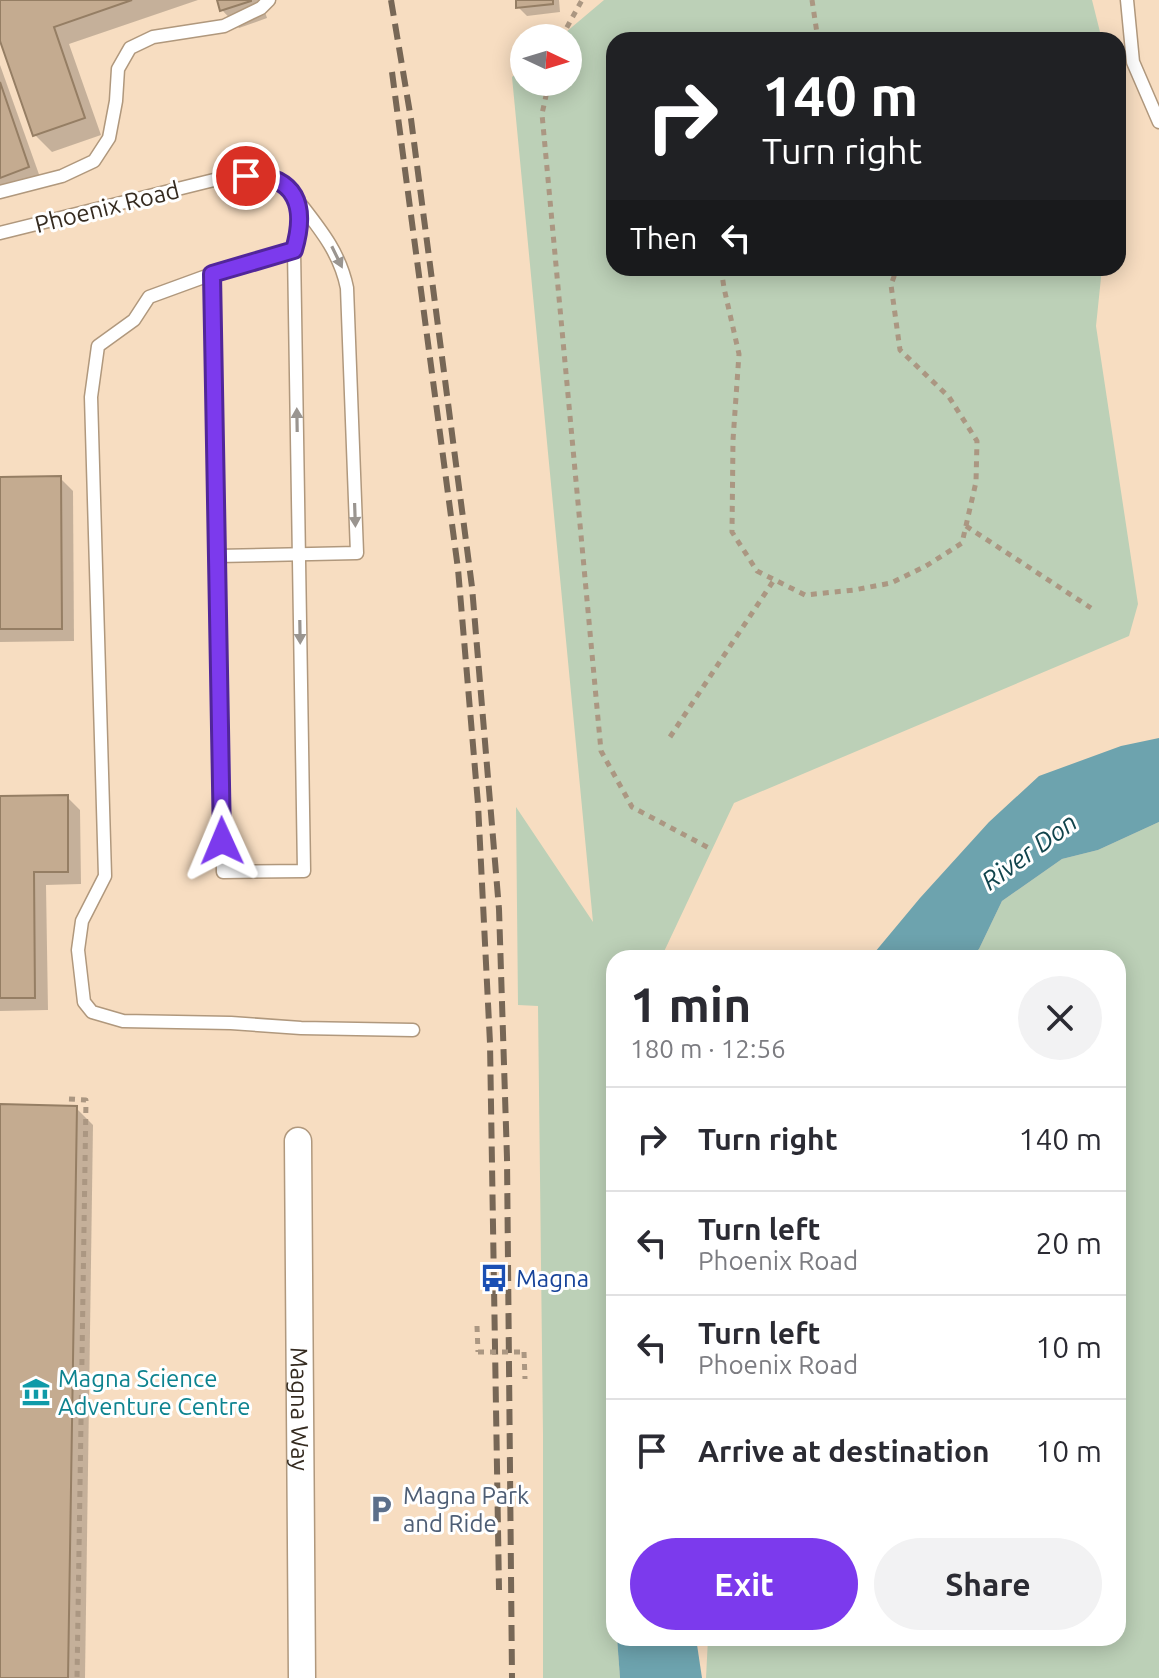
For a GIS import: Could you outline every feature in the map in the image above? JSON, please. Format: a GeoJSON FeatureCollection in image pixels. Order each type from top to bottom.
{"type":"FeatureCollection","features":[{"type":"Feature","properties":{"kind":"street","name":"Magna Way"},"geometry":{"type":"LineString","coordinates":[[298,1141],[302,1678]]}},
{"type":"Feature","properties":{"kind":"lane"},"geometry":{"type":"LineString","coordinates":[[0,192],[62,176],[94,161],[109,138],[118,69],[130,48],[153,37],[224,26],[261,8],[269,0]]}},
{"type":"Feature","properties":{"kind":"lane"},"geometry":{"type":"LineString","coordinates":[[1127,0],[1133,62],[1159,122]]}},
{"type":"Feature","properties":{"kind":"lane","name":"Phoenix Road"},"geometry":{"type":"LineString","coordinates":[[0,233],[226,177],[262,177],[278,181],[292,193]]}},
{"type":"Feature","properties":{"kind":"lane"},"geometry":{"type":"LineString","coordinates":[[212,274],[223,872],[304,871],[294,250],[300,229],[300,211],[292,193]]}},
{"type":"Feature","properties":{"kind":"lane"},"geometry":{"type":"LineString","coordinates":[[217,556],[357,553],[344,271],[331,244],[292,193]]}},
{"type":"Feature","properties":{"kind":"lane"},"geometry":{"type":"LineString","coordinates":[[294,250],[212,274],[149,297],[134,320],[98,346],[91,397],[105,876],[82,921],[78,950],[84,1002],[92,1012],[123,1021],[413,1030]]}},
{"type":"Feature","properties":{"kind":"path"},"geometry":{"type":"LineString","coordinates":[[569,24],[582,0]]}},
{"type":"Feature","properties":{"kind":"path"},"geometry":{"type":"LineString","coordinates":[[812,0],[817,32]]}},
{"type":"Feature","properties":{"kind":"path"},"geometry":{"type":"LineString","coordinates":[[546,96],[542,114],[601,751],[632,807],[709,848]]}},
{"type":"Feature","properties":{"kind":"path"},"geometry":{"type":"LineString","coordinates":[[722,276],[739,354],[733,440],[732,532],[757,571],[805,595],[891,583],[962,543],[976,482],[977,441],[949,397],[900,350],[891,285],[894,276]]}},
{"type":"Feature","properties":{"kind":"path"},"geometry":{"type":"LineString","coordinates":[[966,526],[1091,608]]}},
{"type":"Feature","properties":{"kind":"path"},"geometry":{"type":"LineString","coordinates":[[670,737],[774,580]]}},
{"type":"Feature","properties":{"kind":"path"},"geometry":{"type":"LineString","coordinates":[[69,1099],[86,1100],[77,1678]]}},
{"type":"Feature","properties":{"kind":"path"},"geometry":{"type":"LineString","coordinates":[[477,1326],[478,1352],[524,1352],[525,1379]]}},
{"type":"Feature","properties":{"kind":"green space"},"geometry":{"type":"Polygon","coordinates":[[[604,0],[1092,0],[1100,32],[606,32],[606,276],[1101,276],[1096,326],[1138,604],[1129,636],[734,803],[665,950],[606,950],[606,1646],[618,1646],[620,1678],[543,1678],[538,1006],[518,1005],[516,807],[593,922],[514,96],[582,96],[582,24],[576,24],[604,0]]]}},
{"type":"Feature","properties":{"kind":"green space"},"geometry":{"type":"Polygon","coordinates":[[[1159,822],[1159,1678],[706,1678],[708,1646],[1126,1646],[1126,950],[978,950],[1002,901],[1062,859],[1098,850],[1159,822]]]}},
{"type":"Feature","properties":{"kind":"water","name":"River Don"},"geometry":{"type":"Polygon","coordinates":[[[1159,738],[1159,822],[1098,850],[1062,859],[1002,901],[978,950],[877,950],[989,822],[1039,776],[1121,746],[1159,738]]]}},
{"type":"Feature","properties":{"kind":"water"},"geometry":{"type":"Polygon","coordinates":[[[618,1646],[697,1646],[702,1678],[620,1678],[618,1646]]]}},
{"type":"Feature","properties":{"kind":"building"},"geometry":{"type":"Polygon","coordinates":[[[0,0],[132,0],[54,27],[85,118],[33,136],[0,41],[0,0]]]}},
{"type":"Feature","properties":{"kind":"building"},"geometry":{"type":"Polygon","coordinates":[[[217,0],[251,0],[251,1],[220,11],[217,0]]]}},
{"type":"Feature","properties":{"kind":"building"},"geometry":{"type":"Polygon","coordinates":[[[516,0],[553,0],[553,4],[516,8],[516,0]]]}},
{"type":"Feature","properties":{"kind":"building"},"geometry":{"type":"Polygon","coordinates":[[[0,82],[29,167],[0,178],[0,82]]]}},
{"type":"Feature","properties":{"kind":"building"},"geometry":{"type":"Polygon","coordinates":[[[61,476],[62,629],[0,629],[0,477],[61,476]]]}},
{"type":"Feature","properties":{"kind":"building"},"geometry":{"type":"Polygon","coordinates":[[[68,795],[68,872],[34,872],[35,998],[0,998],[0,796],[68,795]]]}},
{"type":"Feature","properties":{"kind":"building","name":"Magna Science Adventure Centre"},"geometry":{"type":"Polygon","coordinates":[[[0,1104],[77,1106],[68,1678],[0,1678],[0,1104]]]}},
{"type":"Feature","properties":{"kind":"railway"},"geometry":{"type":"LineString","coordinates":[[391,0],[411,119],[472,587],[499,909],[507,1158],[512,1678]]}},
{"type":"Feature","properties":{"kind":"railway"},"geometry":{"type":"LineString","coordinates":[[392,72],[458,569],[478,804],[490,1043],[499,1590]]}},
{"type":"Feature","properties":{"kind":"place","name":"Magna"},"geometry":{"type":"Point","coordinates":[494,1278]}},
{"type":"Feature","properties":{"kind":"place","name":"Magna Science Adventure Centre"},"geometry":{"type":"Point","coordinates":[36,1392]}},
{"type":"Feature","properties":{"kind":"place","name":"Magna Park and Ride"},"geometry":{"type":"Point","coordinates":[381,1509]}},
{"type":"Feature","properties":{"kind":"route"},"geometry":{"type":"LineString","coordinates":[[222,841],[212,274],[294,250],[300,229],[300,211],[292,193],[278,181],[246,176]]}}]}
